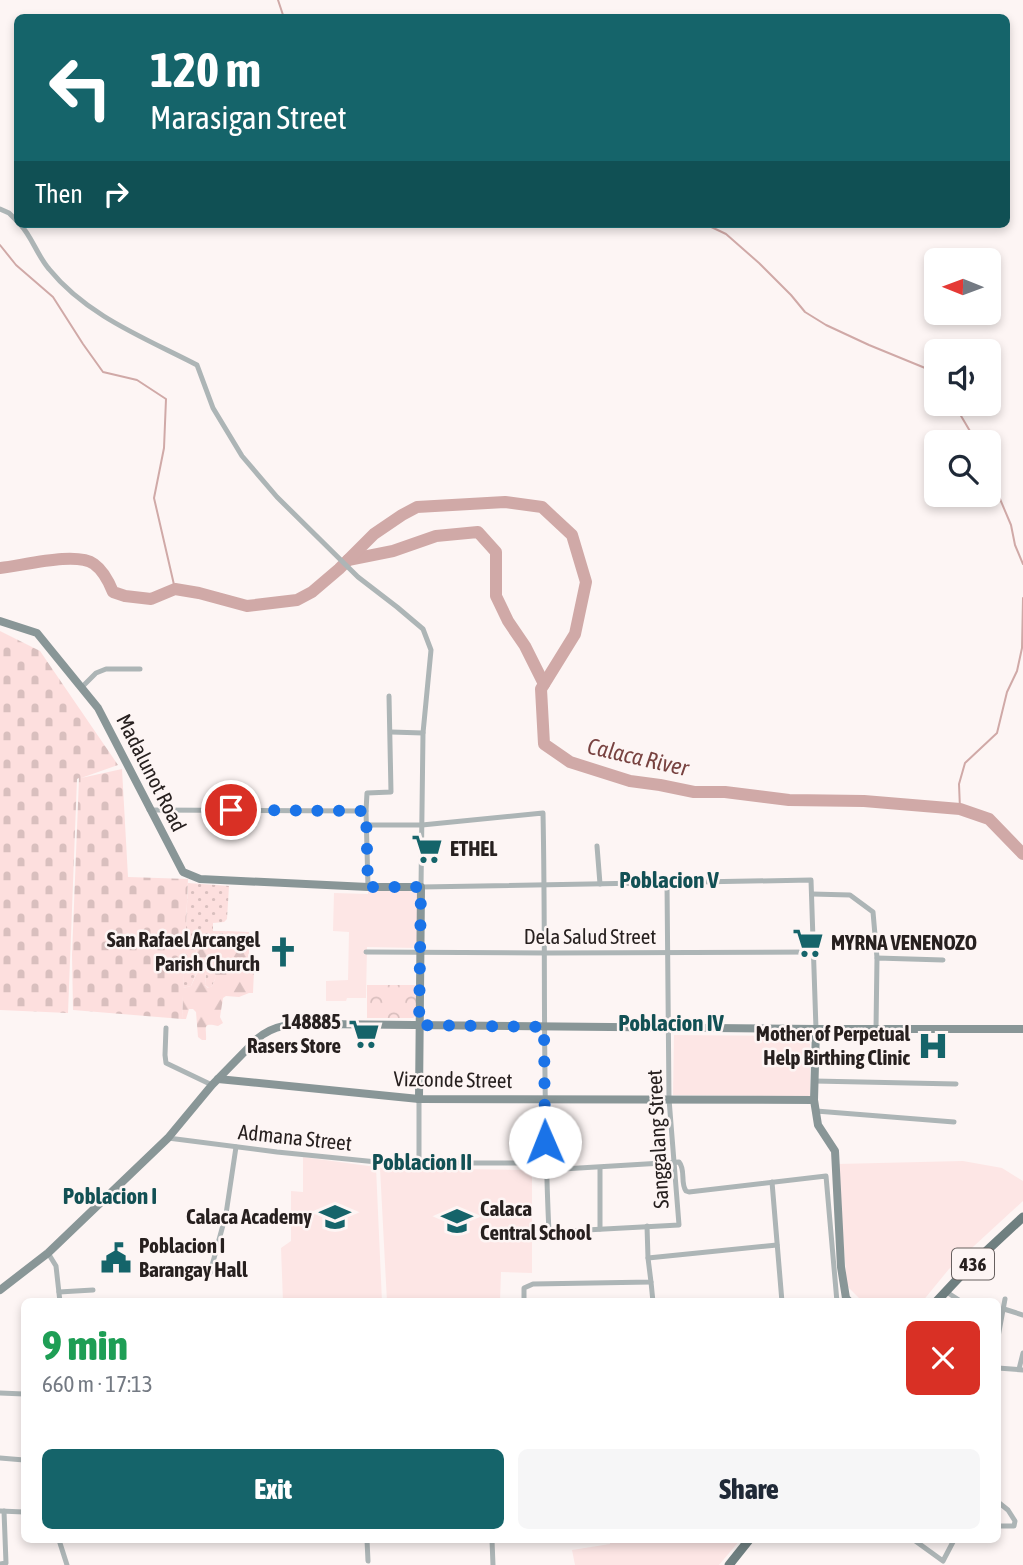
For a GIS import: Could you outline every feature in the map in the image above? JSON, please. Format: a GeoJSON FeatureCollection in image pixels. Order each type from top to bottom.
{"type":"FeatureCollection","features":[{"type":"Feature","properties":{"kind":"main road","name":"Madalunot Road"},"geometry":{"type":"LineString","coordinates":[[0,621],[37,633],[98,708],[183,872],[200,879],[421,887]]}},
{"type":"Feature","properties":{"kind":"main road"},"geometry":{"type":"LineString","coordinates":[[419,1100],[421,887]]}},
{"type":"Feature","properties":{"kind":"main road"},"geometry":{"type":"LineString","coordinates":[[0,1290],[48,1253],[168,1138],[215,1082],[262,1035],[282,1025],[1023,1029]]}},
{"type":"Feature","properties":{"kind":"main road"},"geometry":{"type":"LineString","coordinates":[[816,1029],[814,1100],[818,1125],[835,1151],[841,1267],[846,1298]]}},
{"type":"Feature","properties":{"kind":"main road","name":"Vizconde Street"},"geometry":{"type":"LineString","coordinates":[[215,1082],[419,1100],[814,1100]]}},
{"type":"Feature","properties":{"kind":"main road","name":"436"},"geometry":{"type":"LineString","coordinates":[[939,1298],[1023,1217]]}},
{"type":"Feature","properties":{"kind":"main road"},"geometry":{"type":"LineString","coordinates":[[729,1565],[747,1543]]}},
{"type":"Feature","properties":{"kind":"street"},"geometry":{"type":"LineString","coordinates":[[24,228],[48,268],[78,298],[111,321],[197,365],[213,408],[242,456],[277,497],[358,577],[423,629],[431,650],[423,733],[421,887],[811,880],[816,1029]]}},
{"type":"Feature","properties":{"kind":"street"},"geometry":{"type":"LineString","coordinates":[[81,688],[96,673],[106,669],[140,669]]}},
{"type":"Feature","properties":{"kind":"street"},"geometry":{"type":"LineString","coordinates":[[368,887],[367,793],[391,792],[389,696]]}},
{"type":"Feature","properties":{"kind":"street"},"geometry":{"type":"LineString","coordinates":[[391,733],[423,733]]}},
{"type":"Feature","properties":{"kind":"street"},"geometry":{"type":"LineString","coordinates":[[149,810],[366,811]]}},
{"type":"Feature","properties":{"kind":"street"},"geometry":{"type":"LineString","coordinates":[[367,825],[422,824],[543,813],[545,1099],[549,1231],[647,1226],[653,1298]]}},
{"type":"Feature","properties":{"kind":"street"},"geometry":{"type":"LineString","coordinates":[[597,846],[600,884]]}},
{"type":"Feature","properties":{"kind":"street","name":"Sanggalang Street"},"geometry":{"type":"LineString","coordinates":[[647,1226],[679,1225],[669,1099],[667,883]]}},
{"type":"Feature","properties":{"kind":"street"},"geometry":{"type":"LineString","coordinates":[[812,894],[850,895],[873,912],[877,958],[876,1029]]}},
{"type":"Feature","properties":{"kind":"street","name":"Dela Salud Street"},"geometry":{"type":"LineString","coordinates":[[366,952],[814,952]]}},
{"type":"Feature","properties":{"kind":"street"},"geometry":{"type":"LineString","coordinates":[[877,958],[943,960]]}},
{"type":"Feature","properties":{"kind":"street"},"geometry":{"type":"LineString","coordinates":[[166,1028],[166,1063],[215,1082]]}},
{"type":"Feature","properties":{"kind":"street"},"geometry":{"type":"LineString","coordinates":[[814,1081],[956,1084]]}},
{"type":"Feature","properties":{"kind":"street"},"geometry":{"type":"LineString","coordinates":[[419,1100],[419,1163]]}},
{"type":"Feature","properties":{"kind":"street"},"geometry":{"type":"LineString","coordinates":[[816,1111],[954,1122]]}},
{"type":"Feature","properties":{"kind":"street","name":"Admana Street"},"geometry":{"type":"LineString","coordinates":[[168,1138],[387,1163],[600,1168],[673,1163]]}},
{"type":"Feature","properties":{"kind":"street"},"geometry":{"type":"LineString","coordinates":[[210,1273],[226,1214],[236,1147]]}},
{"type":"Feature","properties":{"kind":"street"},"geometry":{"type":"LineString","coordinates":[[673,1163],[681,1164],[686,1191],[826,1176],[837,1298]]}},
{"type":"Feature","properties":{"kind":"street"},"geometry":{"type":"LineString","coordinates":[[600,1168],[600,1229]]}},
{"type":"Feature","properties":{"kind":"street"},"geometry":{"type":"LineString","coordinates":[[772,1182],[782,1298]]}},
{"type":"Feature","properties":{"kind":"street"},"geometry":{"type":"LineString","coordinates":[[648,1258],[777,1245]]}},
{"type":"Feature","properties":{"kind":"street"},"geometry":{"type":"LineString","coordinates":[[48,1253],[56,1265],[60,1298]]}},
{"type":"Feature","properties":{"kind":"street"},"geometry":{"type":"LineString","coordinates":[[524,1298],[524,1289],[533,1284],[652,1282]]}},
{"type":"Feature","properties":{"kind":"street"},"geometry":{"type":"LineString","coordinates":[[59,1292],[93,1290]]}},
{"type":"Feature","properties":{"kind":"street"},"geometry":{"type":"LineString","coordinates":[[945,1291],[956,1298]]}},
{"type":"Feature","properties":{"kind":"street"},"geometry":{"type":"LineString","coordinates":[[1001,1324],[1005,1298]]}},
{"type":"Feature","properties":{"kind":"street"},"geometry":{"type":"LineString","coordinates":[[1004,1309],[1023,1315]]}},
{"type":"Feature","properties":{"kind":"street"},"geometry":{"type":"LineString","coordinates":[[1001,1368],[1021,1369],[1023,1353]]}},
{"type":"Feature","properties":{"kind":"street"},"geometry":{"type":"LineString","coordinates":[[0,1393],[21,1394]]}},
{"type":"Feature","properties":{"kind":"street"},"geometry":{"type":"LineString","coordinates":[[0,1458],[21,1460]]}},
{"type":"Feature","properties":{"kind":"street"},"geometry":{"type":"LineString","coordinates":[[1001,1504],[1015,1521],[1014,1526],[1001,1526]]}},
{"type":"Feature","properties":{"kind":"street"},"geometry":{"type":"LineString","coordinates":[[0,1564],[6,1563],[2,1511],[21,1511]]}},
{"type":"Feature","properties":{"kind":"street"},"geometry":{"type":"LineString","coordinates":[[60,1543],[66,1565]]}},
{"type":"Feature","properties":{"kind":"street"},"geometry":{"type":"LineString","coordinates":[[367,1543],[368,1561]]}},
{"type":"Feature","properties":{"kind":"street"},"geometry":{"type":"LineString","coordinates":[[492,1543],[493,1565]]}},
{"type":"Feature","properties":{"kind":"street"},"geometry":{"type":"LineString","coordinates":[[918,1543],[943,1561],[952,1543]]}},
{"type":"Feature","properties":{"kind":"shaded area"},"geometry":{"type":"Polygon","coordinates":[[[368,890],[418,891],[417,948],[367,947],[366,998],[326,1001],[326,981],[348,980],[349,932],[333,931],[334,893],[368,894],[368,890]]]}},
{"type":"Feature","properties":{"kind":"shaded area"},"geometry":{"type":"Polygon","coordinates":[[[674,1035],[810,1036],[810,1096],[673,1095],[674,1035]]]}},
{"type":"Feature","properties":{"kind":"shaded area","name":"Calaca Academy"},"geometry":{"type":"Polygon","coordinates":[[[303,1157],[376,1167],[382,1298],[283,1298],[281,1248],[291,1241],[291,1191],[303,1192],[303,1157]]]}},
{"type":"Feature","properties":{"kind":"shaded area"},"geometry":{"type":"Polygon","coordinates":[[[963,1161],[1002,1168],[1023,1181],[1023,1201],[949,1269],[925,1298],[859,1298],[847,1286],[837,1164],[963,1161]]]}},
{"type":"Feature","properties":{"kind":"shaded area","name":"Calaca Central School"},"geometry":{"type":"Polygon","coordinates":[[[380,1168],[532,1170],[532,1273],[501,1272],[500,1298],[387,1298],[380,1168]]]}},
{"type":"Feature","properties":{"kind":"shaded area"},"geometry":{"type":"Polygon","coordinates":[[[737,1543],[719,1565],[575,1565],[572,1550],[610,1544],[737,1543]]]}},
{"type":"Feature","properties":{"kind":"green space"},"geometry":{"type":"Polygon","coordinates":[[[0,631],[40,651],[118,765],[81,778],[122,769],[128,877],[188,879],[182,1019],[73,1010],[72,955],[79,778],[68,1013],[0,1010],[0,631]]]}},
{"type":"Feature","properties":{"kind":"green space"},"geometry":{"type":"Polygon","coordinates":[[[188,883],[229,886],[227,919],[213,923],[213,931],[227,931],[214,935],[200,933],[196,938],[196,954],[216,961],[215,979],[209,988],[205,985],[206,972],[196,974],[191,986],[183,988],[188,883]]]}},
{"type":"Feature","properties":{"kind":"green space"},"geometry":{"type":"Polygon","coordinates":[[[227,931],[249,932],[249,969],[254,970],[253,993],[223,998],[220,1017],[223,1023],[207,1026],[206,1040],[202,1040],[198,1037],[196,1012],[189,1009],[186,1019],[182,1019],[183,988],[191,986],[197,973],[206,971],[205,985],[208,988],[215,979],[216,961],[212,958],[196,958],[196,935],[227,931]]]}},
{"type":"Feature","properties":{"kind":"green space"},"geometry":{"type":"Polygon","coordinates":[[[367,985],[416,985],[416,1016],[367,1018],[367,985]]]}},
{"type":"Feature","properties":{"kind":"waterway"},"geometry":{"type":"LineString","coordinates":[[278,0],[283,14]]}},
{"type":"Feature","properties":{"kind":"waterway"},"geometry":{"type":"LineString","coordinates":[[713,228],[726,234],[759,263],[805,312],[826,325],[924,368]]}},
{"type":"Feature","properties":{"kind":"waterway"},"geometry":{"type":"LineString","coordinates":[[0,245],[16,265],[53,297],[103,372],[137,380],[166,399],[164,448],[154,498],[175,589]]}},
{"type":"Feature","properties":{"kind":"waterway"},"geometry":{"type":"LineString","coordinates":[[961,416],[969,430]]}},
{"type":"Feature","properties":{"kind":"waterway"},"geometry":{"type":"LineString","coordinates":[[1001,501],[1023,564]]}},
{"type":"Feature","properties":{"kind":"waterway","name":"Calaca River"},"geometry":{"type":"LineString","coordinates":[[0,568],[48,560],[86,560],[101,570],[113,592],[125,596],[151,599],[175,589],[247,606],[297,600],[312,592],[374,534],[417,507],[505,502],[542,507],[572,535],[586,582],[575,634],[541,689],[544,744],[570,762],[630,781],[694,792],[960,809],[989,819],[1023,854]]}},
{"type":"Feature","properties":{"kind":"waterway"},"geometry":{"type":"LineString","coordinates":[[348,560],[393,551],[436,536],[478,532],[496,552],[496,596],[544,684]]}},
{"type":"Feature","properties":{"kind":"waterway"},"geometry":{"type":"LineString","coordinates":[[960,809],[959,784],[965,763],[997,733],[1007,692],[1017,671],[1022,648],[1023,598]]}},
{"type":"Feature","properties":{"kind":"place","name":"ETHEL"},"geometry":{"type":"Point","coordinates":[427,849]}},
{"type":"Feature","properties":{"kind":"place","name":"MYRNA VENENOZO"},"geometry":{"type":"Point","coordinates":[808,943]}},
{"type":"Feature","properties":{"kind":"place","name":"San Rafael Arcangel Parish Church"},"geometry":{"type":"Point","coordinates":[283,952]}},
{"type":"Feature","properties":{"kind":"place","name":"148885 Rasers Store"},"geometry":{"type":"Point","coordinates":[364,1034]}},
{"type":"Feature","properties":{"kind":"place","name":"Mother of Perpetual Help Birthing Clinic"},"geometry":{"type":"Point","coordinates":[933,1046]}},
{"type":"Feature","properties":{"kind":"place","name":"Calaca Academy"},"geometry":{"type":"Point","coordinates":[335,1217]}},
{"type":"Feature","properties":{"kind":"place","name":"Calaca Central School"},"geometry":{"type":"Point","coordinates":[457,1221]}},
{"type":"Feature","properties":{"kind":"place","name":"Poblacion I Barangay Hall"},"geometry":{"type":"Point","coordinates":[116,1258]}},
{"type":"Feature","properties":{"kind":"district","name":"Poblacion V"},"geometry":{"type":"Point","coordinates":[669,880]}},
{"type":"Feature","properties":{"kind":"district","name":"Poblacion IV"},"geometry":{"type":"Point","coordinates":[671,1023]}},
{"type":"Feature","properties":{"kind":"district","name":"Poblacion II"},"geometry":{"type":"Point","coordinates":[422,1162]}},
{"type":"Feature","properties":{"kind":"district","name":"Poblacion I"},"geometry":{"type":"Point","coordinates":[110,1196]}},
{"type":"Feature","properties":{"kind":"route"},"geometry":{"type":"LineString","coordinates":[[231,810],[366,811],[368,887],[421,887],[419,1025],[544,1027],[545,1142]]}}]}
